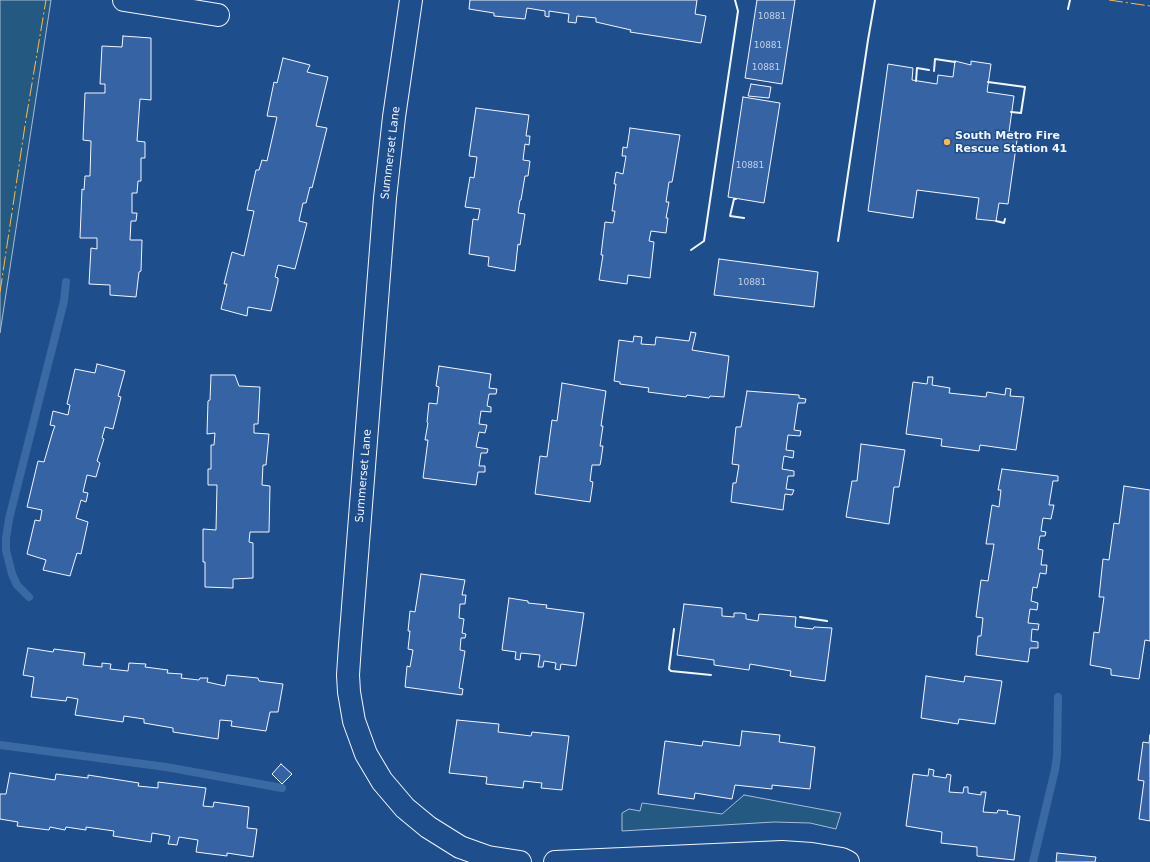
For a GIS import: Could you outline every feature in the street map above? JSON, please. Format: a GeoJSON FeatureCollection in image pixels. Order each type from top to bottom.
{"type":"FeatureCollection","features":[{"type":"Feature","properties":{"kind":"street"},"geometry":{"type":"LineString","coordinates":[[124,0],[218,15]]}},
{"type":"Feature","properties":{"kind":"street","name":"Summerset Lane"},"geometry":{"type":"LineString","coordinates":[[411,0],[394,117],[386,198],[350,645],[348,692],[354,721],[366,754],[382,782],[405,808],[428,827],[460,847],[488,857],[520,862]]}},
{"type":"Feature","properties":{"kind":"street"},"geometry":{"type":"LineString","coordinates":[[555,862],[782,852],[812,854],[842,859],[848,862]]}},
{"type":"Feature","properties":{"kind":"shaded area"},"geometry":{"type":"Polygon","coordinates":[[[0,0],[51,0],[0,333],[0,0]]]}},
{"type":"Feature","properties":{"kind":"shaded area"},"geometry":{"type":"Polygon","coordinates":[[[744,795],[841,813],[836,829],[810,823],[774,822],[622,831],[622,813],[629,809],[640,811],[642,803],[722,814],[744,795]]]}},
{"type":"Feature","properties":{"kind":"building"},"geometry":{"type":"Polygon","coordinates":[[[470,0],[697,0],[695,14],[706,16],[701,43],[630,32],[631,30],[596,22],[596,18],[577,16],[576,23],[568,22],[569,14],[549,11],[549,17],[545,16],[545,11],[527,8],[525,19],[494,16],[494,13],[469,9],[470,0]]]}},
{"type":"Feature","properties":{"kind":"building"},"geometry":{"type":"Polygon","coordinates":[[[757,0],[795,0],[782,84],[745,78],[757,0]]]}},
{"type":"Feature","properties":{"kind":"building"},"geometry":{"type":"Polygon","coordinates":[[[123,36],[151,38],[151,100],[140,99],[137,141],[145,142],[145,158],[141,158],[141,181],[138,181],[137,193],[132,193],[132,213],[137,213],[136,221],[131,221],[130,240],[142,240],[141,271],[139,272],[136,297],[110,295],[110,285],[89,284],[91,248],[97,249],[97,238],[80,238],[82,189],[84,190],[85,176],[90,176],[91,141],[83,140],[85,93],[105,93],[105,84],[100,84],[102,46],[122,47],[123,36]]]}},
{"type":"Feature","properties":{"kind":"building"},"geometry":{"type":"Polygon","coordinates":[[[283,58],[310,65],[307,72],[328,77],[316,126],[327,128],[312,188],[310,187],[306,203],[303,203],[299,221],[307,223],[295,269],[278,265],[275,277],[278,278],[278,281],[271,311],[248,307],[247,316],[221,309],[227,284],[224,284],[232,252],[244,256],[254,211],[247,210],[256,170],[259,170],[262,160],[267,161],[277,117],[267,116],[274,82],[277,83],[283,58]]]}},
{"type":"Feature","properties":{"kind":"building","name":"South Metro Fire Rescue Station 41"},"geometry":{"type":"Polygon","coordinates":[[[955,61],[971,65],[971,61],[991,64],[987,92],[1014,96],[1009,132],[1018,133],[1008,204],[999,203],[996,221],[976,219],[979,198],[917,190],[913,218],[868,211],[888,64],[913,68],[912,80],[937,84],[938,75],[953,77],[955,61]]]}},
{"type":"Feature","properties":{"kind":"building"},"geometry":{"type":"Polygon","coordinates":[[[751,84],[771,87],[769,98],[748,96],[751,84]]]}},
{"type":"Feature","properties":{"kind":"building"},"geometry":{"type":"Polygon","coordinates":[[[743,97],[780,103],[764,203],[728,197],[743,97]]]}},
{"type":"Feature","properties":{"kind":"building"},"geometry":{"type":"Polygon","coordinates":[[[476,108],[529,115],[526,136],[530,136],[529,145],[525,144],[523,160],[530,161],[528,176],[525,176],[518,213],[525,214],[520,245],[518,244],[515,271],[488,266],[489,257],[469,254],[473,219],[478,220],[480,209],[465,207],[470,177],[474,178],[477,157],[469,156],[476,108]]]}},
{"type":"Feature","properties":{"kind":"building"},"geometry":{"type":"Polygon","coordinates":[[[630,128],[680,135],[672,182],[669,182],[666,202],[669,202],[666,218],[668,218],[666,233],[651,231],[649,241],[654,242],[650,278],[628,275],[627,284],[599,280],[603,255],[601,255],[605,222],[613,223],[615,211],[612,211],[616,184],[614,184],[616,172],[623,174],[626,156],[622,156],[623,147],[627,148],[630,128]]]}},
{"type":"Feature","properties":{"kind":"building"},"geometry":{"type":"Polygon","coordinates":[[[719,259],[818,272],[814,307],[714,295],[719,259]]]}},
{"type":"Feature","properties":{"kind":"building"},"geometry":{"type":"Polygon","coordinates":[[[691,332],[696,333],[692,350],[729,356],[724,397],[710,396],[709,398],[687,395],[686,397],[648,392],[649,388],[620,384],[620,382],[614,381],[619,340],[633,342],[634,336],[642,337],[641,344],[655,345],[656,337],[689,341],[691,332]]]}},
{"type":"Feature","properties":{"kind":"building"},"geometry":{"type":"Polygon","coordinates":[[[97,364],[125,371],[118,396],[121,397],[113,429],[105,427],[102,438],[104,439],[97,461],[100,463],[96,477],[87,475],[83,492],[88,493],[86,502],[81,500],[76,518],[88,522],[81,554],[77,553],[70,576],[43,570],[46,560],[27,554],[35,520],[40,521],[42,510],[27,507],[38,461],[44,462],[55,426],[50,425],[53,411],[68,415],[70,405],[67,404],[75,369],[95,373],[97,364]]]}},
{"type":"Feature","properties":{"kind":"building"},"geometry":{"type":"Polygon","coordinates":[[[439,366],[491,374],[489,388],[497,389],[496,394],[489,394],[487,406],[491,407],[491,412],[481,411],[479,424],[487,425],[485,433],[479,432],[476,447],[488,449],[487,453],[481,453],[479,466],[485,466],[485,472],[478,472],[476,485],[423,478],[428,440],[425,440],[429,403],[437,404],[439,387],[436,386],[439,366]]]}},
{"type":"Feature","properties":{"kind":"building"},"geometry":{"type":"Polygon","coordinates":[[[211,375],[235,375],[239,386],[260,387],[258,424],[254,424],[254,433],[269,434],[266,465],[263,465],[262,485],[270,486],[269,532],[250,532],[249,542],[253,543],[253,578],[233,579],[233,588],[205,587],[203,529],[216,530],[217,485],[208,485],[208,469],[211,469],[211,445],[214,445],[215,433],[207,434],[208,401],[210,400],[211,375]]]}},
{"type":"Feature","properties":{"kind":"building"},"geometry":{"type":"Polygon","coordinates":[[[928,377],[933,377],[932,385],[950,388],[949,393],[986,397],[987,392],[1005,395],[1006,388],[1011,389],[1010,396],[1024,397],[1016,450],[980,445],[979,451],[941,446],[942,439],[906,434],[913,382],[927,384],[928,377]]]}},
{"type":"Feature","properties":{"kind":"building"},"geometry":{"type":"Polygon","coordinates":[[[562,383],[606,391],[601,426],[603,426],[600,446],[603,446],[601,460],[600,465],[592,465],[590,481],[593,482],[590,502],[535,494],[540,456],[547,457],[552,420],[557,421],[562,383]]]}},
{"type":"Feature","properties":{"kind":"building"},"geometry":{"type":"Polygon","coordinates":[[[747,391],[799,395],[799,398],[806,399],[805,403],[798,403],[794,430],[801,431],[800,436],[788,435],[786,450],[794,451],[793,458],[784,456],[782,469],[794,471],[794,476],[788,476],[786,489],[794,490],[792,495],[785,494],[783,510],[731,502],[733,483],[736,483],[739,465],[732,464],[736,427],[741,427],[747,391]]]}},
{"type":"Feature","properties":{"kind":"building"},"geometry":{"type":"Polygon","coordinates":[[[861,444],[905,450],[899,487],[894,487],[889,524],[846,517],[852,481],[857,481],[861,444]]]}},
{"type":"Feature","properties":{"kind":"building"},"geometry":{"type":"Polygon","coordinates":[[[1002,469],[1058,476],[1058,481],[1053,481],[1049,505],[1054,505],[1051,519],[1043,518],[1041,531],[1046,532],[1045,536],[1040,536],[1038,549],[1043,550],[1041,565],[1047,565],[1046,574],[1040,573],[1037,588],[1033,587],[1031,601],[1038,603],[1037,610],[1030,609],[1028,623],[1039,624],[1038,630],[1032,629],[1031,641],[1038,642],[1038,648],[1030,648],[1028,662],[976,655],[978,636],[981,636],[983,618],[976,617],[981,580],[988,581],[994,544],[986,544],[992,505],[999,507],[1001,490],[998,490],[1002,469]]]}},
{"type":"Feature","properties":{"kind":"building"},"geometry":{"type":"Polygon","coordinates":[[[1124,486],[1150,490],[1150,641],[1145,640],[1139,679],[1111,675],[1111,669],[1090,665],[1094,632],[1099,633],[1104,597],[1099,597],[1103,559],[1109,560],[1114,523],[1119,524],[1124,486]]]}},
{"type":"Feature","properties":{"kind":"building"},"geometry":{"type":"Polygon","coordinates":[[[421,574],[465,580],[462,595],[466,595],[465,604],[460,604],[459,618],[464,619],[462,633],[466,634],[465,638],[461,638],[460,650],[465,651],[459,688],[463,689],[462,695],[405,687],[407,666],[410,667],[413,650],[408,649],[410,611],[415,612],[421,574]]]}},
{"type":"Feature","properties":{"kind":"building"},"geometry":{"type":"Polygon","coordinates":[[[509,598],[528,601],[528,603],[547,605],[546,608],[584,613],[576,666],[561,664],[560,670],[555,669],[556,663],[544,661],[543,667],[538,667],[540,655],[521,653],[520,660],[515,659],[516,652],[502,650],[509,598]]]}},
{"type":"Feature","properties":{"kind":"building"},"geometry":{"type":"Polygon","coordinates":[[[684,604],[722,608],[722,616],[734,617],[734,613],[741,613],[746,614],[746,619],[758,621],[759,614],[796,617],[795,627],[813,629],[814,627],[832,628],[825,681],[790,676],[791,671],[750,664],[749,670],[714,665],[714,660],[677,655],[684,604]]]}},
{"type":"Feature","properties":{"kind":"building"},"geometry":{"type":"Polygon","coordinates":[[[28,648],[53,652],[54,649],[85,653],[83,665],[102,667],[102,663],[111,664],[110,669],[128,671],[129,663],[146,664],[145,667],[168,670],[167,673],[182,674],[181,678],[199,680],[200,678],[208,678],[207,682],[225,686],[227,675],[258,678],[259,681],[283,684],[278,712],[270,712],[266,731],[231,726],[232,721],[220,720],[218,739],[173,732],[173,728],[144,723],[144,719],[124,716],[123,722],[75,715],[78,699],[67,697],[66,701],[31,697],[34,677],[23,675],[28,648]]]}},
{"type":"Feature","properties":{"kind":"building"},"geometry":{"type":"Polygon","coordinates":[[[926,676],[964,682],[965,676],[1002,681],[995,724],[959,719],[958,724],[921,718],[926,676]]]}},
{"type":"Feature","properties":{"kind":"building"},"geometry":{"type":"Polygon","coordinates":[[[457,720],[499,724],[498,732],[531,736],[532,732],[569,736],[562,790],[541,788],[542,783],[524,781],[523,788],[486,784],[487,777],[449,773],[457,720]]]}},
{"type":"Feature","properties":{"kind":"building"},"geometry":{"type":"Polygon","coordinates":[[[742,731],[780,735],[779,742],[815,747],[810,789],[772,785],[772,789],[735,785],[732,799],[695,793],[694,799],[658,794],[665,741],[702,746],[703,741],[740,746],[742,731]]]}},
{"type":"Feature","properties":{"kind":"building"},"geometry":{"type":"Polygon","coordinates":[[[1150,735],[1150,821],[1139,819],[1144,781],[1138,780],[1143,742],[1149,743],[1150,735]]]}},
{"type":"Feature","properties":{"kind":"building"},"geometry":{"type":"Polygon","coordinates":[[[281,764],[292,774],[282,784],[272,774],[281,764]]]}},
{"type":"Feature","properties":{"kind":"building"},"geometry":{"type":"Polygon","coordinates":[[[929,769],[934,770],[933,776],[946,778],[947,774],[951,775],[949,792],[963,793],[964,787],[968,787],[968,793],[981,795],[981,792],[986,792],[983,812],[997,813],[998,810],[1008,811],[1007,814],[1020,816],[1014,860],[977,856],[977,847],[941,843],[942,832],[906,826],[913,774],[928,776],[929,769]]]}},
{"type":"Feature","properties":{"kind":"building"},"geometry":{"type":"Polygon","coordinates":[[[10,773],[55,780],[56,774],[88,778],[88,775],[139,783],[138,786],[158,788],[158,782],[206,788],[203,806],[213,807],[214,802],[249,807],[247,828],[257,829],[253,857],[227,853],[227,856],[196,852],[198,840],[179,837],[177,845],[168,844],[170,836],[152,833],[151,842],[113,836],[114,831],[86,827],[86,830],[66,827],[65,830],[50,827],[49,830],[17,826],[18,822],[0,819],[0,794],[6,794],[10,773]]]}},
{"type":"Feature","properties":{"kind":"building"},"geometry":{"type":"Polygon","coordinates":[[[1057,853],[1096,857],[1095,862],[1056,862],[1057,853]]]}},
{"type":"Feature","properties":{"kind":"waterway"},"geometry":{"type":"LineString","coordinates":[[29,597],[17,585],[12,574],[6,550],[6,539],[9,519],[64,301],[66,282]]}},
{"type":"Feature","properties":{"kind":"waterway"},"geometry":{"type":"LineString","coordinates":[[1033,862],[1055,770],[1057,755],[1058,697]]}},
{"type":"Feature","properties":{"kind":"waterway"},"geometry":{"type":"LineString","coordinates":[[0,745],[166,767],[282,788]]}},
{"type":"Feature","properties":{"kind":"wall"},"geometry":{"type":"LineString","coordinates":[[691,250],[704,241],[738,11],[735,0]]}},
{"type":"Feature","properties":{"kind":"wall"},"geometry":{"type":"LineString","coordinates":[[838,241],[875,0]]}},
{"type":"Feature","properties":{"kind":"wall"},"geometry":{"type":"LineString","coordinates":[[1068,9],[1070,0]]}},
{"type":"Feature","properties":{"kind":"wall"},"geometry":{"type":"LineString","coordinates":[[934,71],[935,59],[955,62]]}},
{"type":"Feature","properties":{"kind":"wall"},"geometry":{"type":"LineString","coordinates":[[916,81],[917,68],[929,70]]}},
{"type":"Feature","properties":{"kind":"wall"},"geometry":{"type":"LineString","coordinates":[[988,82],[1025,87],[1021,113],[1011,112]]}},
{"type":"Feature","properties":{"kind":"wall"},"geometry":{"type":"LineString","coordinates":[[736,199],[734,199],[730,216],[744,218]]}},
{"type":"Feature","properties":{"kind":"wall"},"geometry":{"type":"LineString","coordinates":[[996,221],[1004,223],[1005,219]]}},
{"type":"Feature","properties":{"kind":"wall"},"geometry":{"type":"LineString","coordinates":[[800,617],[827,621]]}},
{"type":"Feature","properties":{"kind":"wall"},"geometry":{"type":"LineString","coordinates":[[674,629],[669,669],[671,671],[711,675]]}},
{"type":"Feature","properties":{"kind":"power"},"geometry":{"type":"LineString","coordinates":[[0,292],[26,119],[46,0]]}},
{"type":"Feature","properties":{"kind":"power"},"geometry":{"type":"LineString","coordinates":[[1109,0],[1150,6]]}},
{"type":"Feature","properties":{"kind":"place","name":"South Metro Fire Rescue Station 41"},"geometry":{"type":"Point","coordinates":[947,142]}}]}
